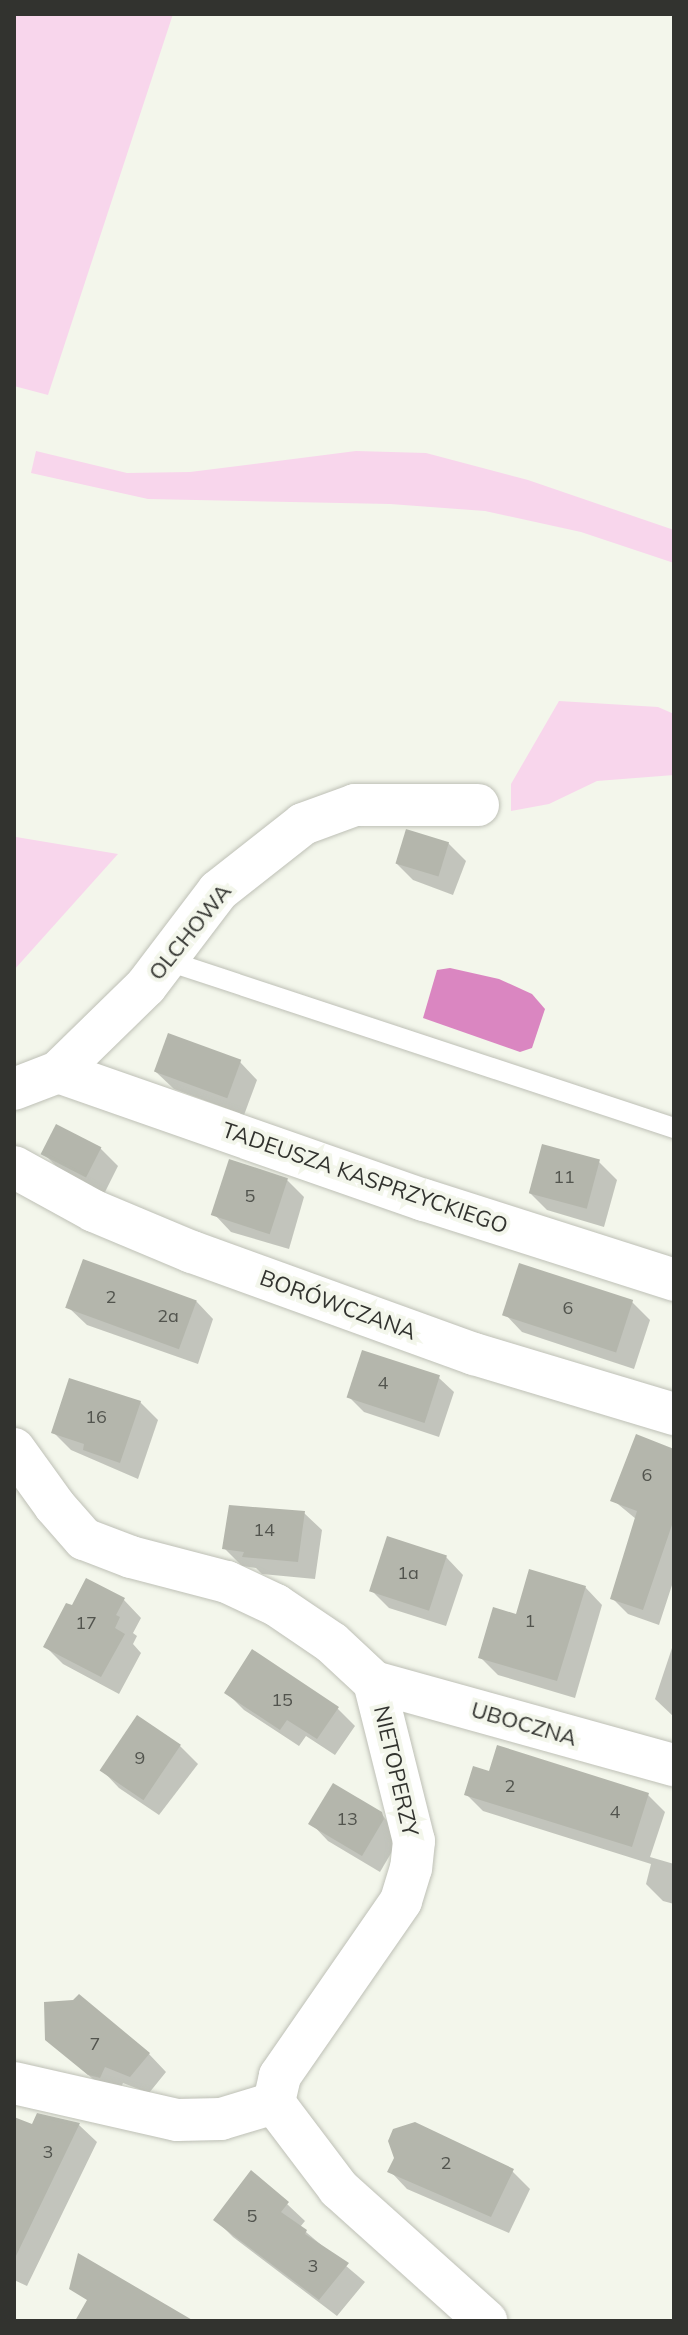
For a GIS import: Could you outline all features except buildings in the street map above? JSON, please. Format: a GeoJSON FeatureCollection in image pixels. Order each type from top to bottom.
{"type":"FeatureCollection","features":[{"type":"Feature","properties":{"kind":"street","name":"OLCHOWA"},"geometry":{"type":"LineString","coordinates":[[14,1089],[58,1072],[146,986],[218,891],[303,824],[355,805],[478,805]]}},
{"type":"Feature","properties":{"kind":"street","name":"TADEUSZA KASPRZYCKIEGO"},"geometry":{"type":"LineString","coordinates":[[58,1072],[424,1200],[674,1280]]}},
{"type":"Feature","properties":{"kind":"street","name":"BORÓWCZANA"},"geometry":{"type":"LineString","coordinates":[[14,1167],[94,1211],[192,1252],[474,1354],[674,1414]]}},
{"type":"Feature","properties":{"kind":"street","name":"NIETOPERZY"},"geometry":{"type":"LineString","coordinates":[[14,1449],[55,1506],[84,1539],[131,1557],[227,1582],[276,1605],[332,1643],[374,1682],[414,1841],[411,1868],[401,1901],[280,2076],[274,2103]]}},
{"type":"Feature","properties":{"kind":"street","name":"UBOCZNA"},"geometry":{"type":"LineString","coordinates":[[374,1682],[674,1765]]}},
{"type":"Feature","properties":{"kind":"street"},"geometry":{"type":"LineString","coordinates":[[14,2083],[177,2120],[221,2119],[274,2103],[339,2189],[486,2321]]}},
{"type":"Feature","properties":{"kind":"lane"},"geometry":{"type":"LineString","coordinates":[[165,960],[674,1128]]}},
{"type":"Feature","properties":{"kind":"shaded area"},"geometry":{"type":"Polygon","coordinates":[[[14,14],[173,14],[48,395],[14,386],[14,14]]]}},
{"type":"Feature","properties":{"kind":"shaded area"},"geometry":{"type":"Polygon","coordinates":[[[36,451],[127,473],[190,472],[356,451],[426,453],[528,480],[674,530],[674,563],[581,532],[485,511],[390,504],[148,499],[31,473],[36,451]]]}},
{"type":"Feature","properties":{"kind":"shaded area"},"geometry":{"type":"Polygon","coordinates":[[[559,701],[658,707],[674,714],[674,775],[597,781],[549,804],[511,811],[511,784],[559,701]]]}},
{"type":"Feature","properties":{"kind":"shaded area"},"geometry":{"type":"Polygon","coordinates":[[[16,837],[118,854],[14,970],[14,840],[16,837]]]}},
{"type":"Feature","properties":{"kind":"shaded area"},"geometry":{"type":"Polygon","coordinates":[[[450,968],[499,979],[532,994],[545,1009],[532,1048],[520,1052],[423,1018],[437,970],[450,968]]]}}]}
